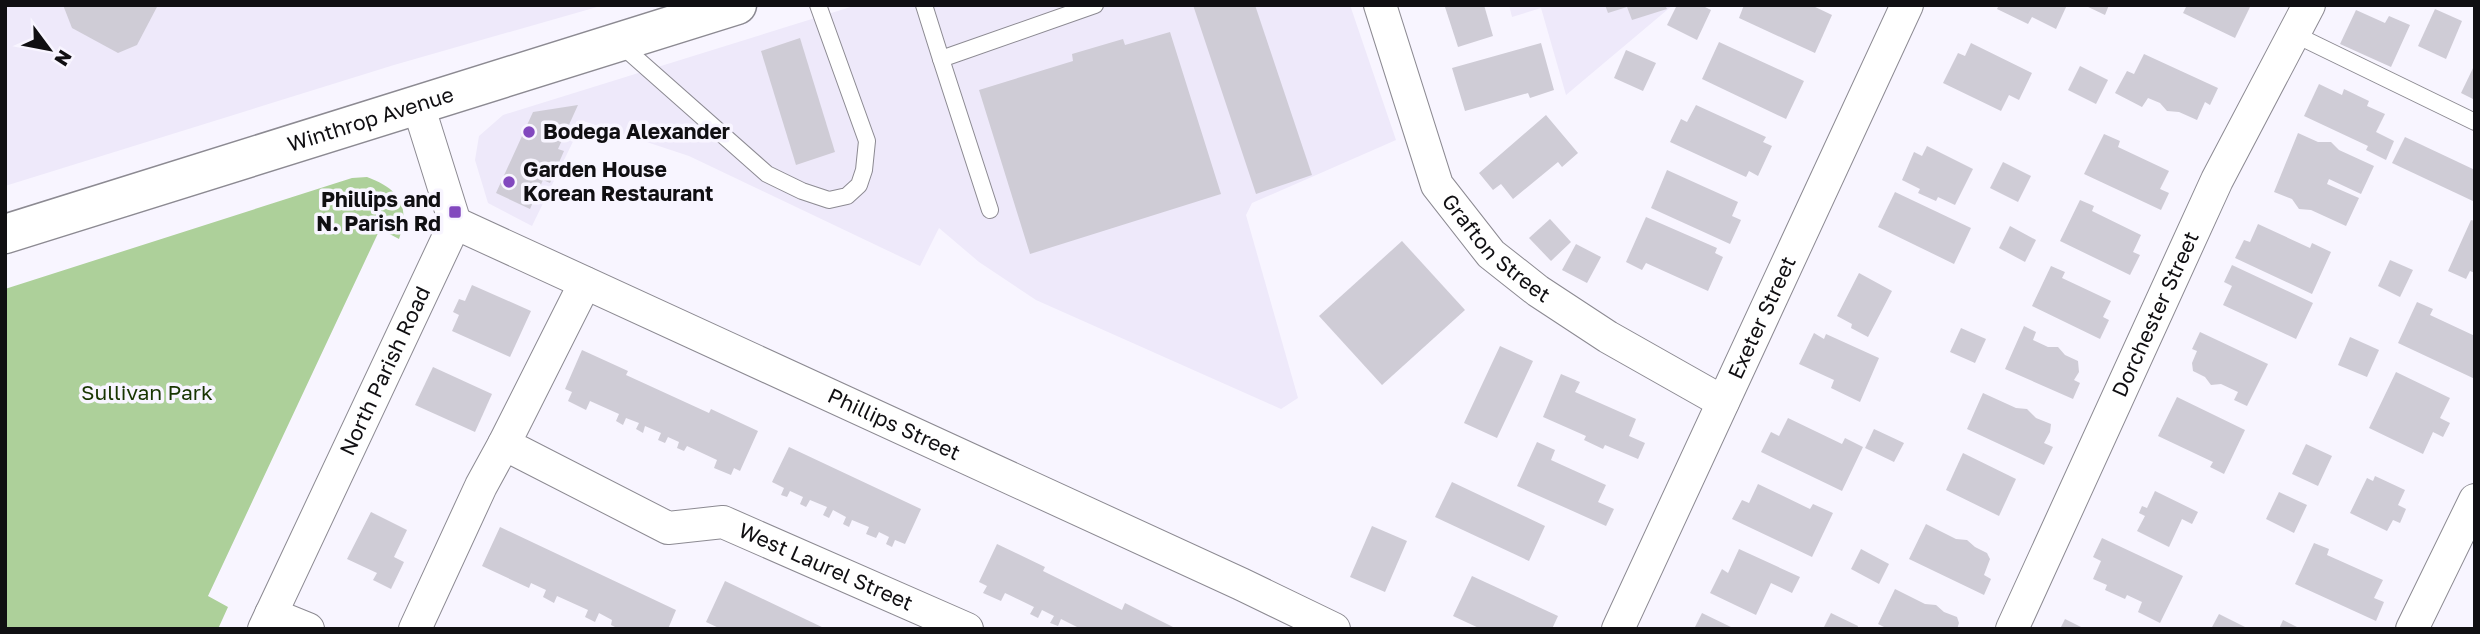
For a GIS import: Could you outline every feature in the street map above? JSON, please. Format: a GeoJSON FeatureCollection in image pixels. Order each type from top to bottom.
{"type":"FeatureCollection","features":[{"type":"Feature","properties":{"kind":"main road","name":"Winthrop Avenue"},"geometry":{"type":"LineString","coordinates":[[5,234],[737,5]]}},
{"type":"Feature","properties":{"kind":"street","name":"Grafton Street"},"geometry":{"type":"LineString","coordinates":[[1380,5],[1437,186],[1491,254],[1538,290],[1608,337],[1723,402]]}},
{"type":"Feature","properties":{"kind":"street","name":"Exeter Street"},"geometry":{"type":"LineString","coordinates":[[1618,629],[1907,5]]}},
{"type":"Feature","properties":{"kind":"street","name":"Dorchester Street"},"geometry":{"type":"LineString","coordinates":[[2012,629],[2217,180],[2309,5]]}},
{"type":"Feature","properties":{"kind":"street"},"geometry":{"type":"LineString","coordinates":[[418,105],[454,223]]}},
{"type":"Feature","properties":{"kind":"street","name":"Phillips Street"},"geometry":{"type":"LineString","coordinates":[[454,223],[1229,578],[1334,629]]}},
{"type":"Feature","properties":{"kind":"street","name":"North Parish Road"},"geometry":{"type":"LineString","coordinates":[[268,622],[454,223]]}},
{"type":"Feature","properties":{"kind":"street"},"geometry":{"type":"LineString","coordinates":[[415,629],[481,486],[584,284]]}},
{"type":"Feature","properties":{"kind":"street","name":"West Laurel Street"},"geometry":{"type":"LineString","coordinates":[[504,444],[668,528],[723,522],[967,629]]}},
{"type":"Feature","properties":{"kind":"street"},"geometry":{"type":"LineString","coordinates":[[2413,629],[2475,500]]}},
{"type":"Feature","properties":{"kind":"street"},"geometry":{"type":"LineString","coordinates":[[268,622],[308,629]]}},
{"type":"Feature","properties":{"kind":"lane"},"geometry":{"type":"LineString","coordinates":[[619,43],[767,174],[802,191],[829,200],[847,196],[859,185],[864,170],[867,141],[818,5]]}},
{"type":"Feature","properties":{"kind":"lane"},"geometry":{"type":"LineString","coordinates":[[924,5],[990,210]]}},
{"type":"Feature","properties":{"kind":"lane"},"geometry":{"type":"LineString","coordinates":[[941,59],[1095,5]]}},
{"type":"Feature","properties":{"kind":"lane"},"geometry":{"type":"LineString","coordinates":[[2294,34],[2475,122]]}},
{"type":"Feature","properties":{"kind":"shaded area"},"geometry":{"type":"Polygon","coordinates":[[[5,5],[604,5],[394,65],[5,186],[5,5]]]}},
{"type":"Feature","properties":{"kind":"shaded area"},"geometry":{"type":"Polygon","coordinates":[[[857,5],[1350,5],[1396,140],[1252,203],[1246,215],[1298,398],[1281,409],[1036,300],[979,262],[939,228],[920,266],[689,156],[583,121],[532,226],[488,203],[475,160],[479,136],[503,115],[857,5]]]}},
{"type":"Feature","properties":{"kind":"shaded area"},"geometry":{"type":"Polygon","coordinates":[[[1509,5],[1673,5],[1566,95],[1541,8],[1512,17],[1509,5]]]}},
{"type":"Feature","properties":{"kind":"green space","name":"Sullivan Park"},"geometry":{"type":"Polygon","coordinates":[[[367,177],[387,187],[400,200],[404,217],[399,239],[380,229],[208,596],[228,607],[218,629],[5,629],[5,289],[352,178],[367,177]]]}},
{"type":"Feature","properties":{"kind":"building"},"geometry":{"type":"Polygon","coordinates":[[[63,5],[158,5],[137,45],[118,53],[72,28],[63,5]]]}},
{"type":"Feature","properties":{"kind":"building"},"geometry":{"type":"Polygon","coordinates":[[[1193,5],[1255,5],[1312,175],[1256,194],[1193,5]]]}},
{"type":"Feature","properties":{"kind":"building"},"geometry":{"type":"Polygon","coordinates":[[[1484,5],[1493,36],[1458,47],[1445,7],[1484,5]]]}},
{"type":"Feature","properties":{"kind":"building"},"geometry":{"type":"Polygon","coordinates":[[[1605,5],[1665,5],[1667,9],[1632,20],[1627,7],[1608,13],[1605,5]]]}},
{"type":"Feature","properties":{"kind":"building"},"geometry":{"type":"Polygon","coordinates":[[[1677,5],[1701,5],[1711,10],[1697,40],[1667,25],[1677,5]]]}},
{"type":"Feature","properties":{"kind":"building"},"geometry":{"type":"Polygon","coordinates":[[[1744,5],[1811,5],[1832,15],[1815,53],[1739,18],[1744,5]]]}},
{"type":"Feature","properties":{"kind":"building"},"geometry":{"type":"Polygon","coordinates":[[[1999,5],[2067,5],[2056,29],[2032,17],[2028,24],[1997,9],[1999,5]]]}},
{"type":"Feature","properties":{"kind":"building"},"geometry":{"type":"Polygon","coordinates":[[[2084,5],[2109,5],[2105,15],[2084,5]]]}},
{"type":"Feature","properties":{"kind":"building"},"geometry":{"type":"Polygon","coordinates":[[[2187,5],[2250,7],[2235,38],[2183,13],[2187,5]]]}},
{"type":"Feature","properties":{"kind":"building"},"geometry":{"type":"Polygon","coordinates":[[[2435,9],[2462,21],[2446,59],[2418,46],[2435,9]]]}},
{"type":"Feature","properties":{"kind":"building"},"geometry":{"type":"Polygon","coordinates":[[[2356,10],[2385,23],[2389,16],[2410,25],[2391,67],[2340,44],[2356,10]]]}},
{"type":"Feature","properties":{"kind":"building"},"geometry":{"type":"Polygon","coordinates":[[[1170,32],[1221,194],[1030,254],[979,90],[1073,61],[1072,54],[1123,39],[1125,45],[1170,32]]]}},
{"type":"Feature","properties":{"kind":"building"},"geometry":{"type":"Polygon","coordinates":[[[800,38],[835,152],[796,165],[761,51],[800,38]]]}},
{"type":"Feature","properties":{"kind":"building"},"geometry":{"type":"Polygon","coordinates":[[[1719,42],[1804,81],[1786,119],[1702,79],[1719,42]]]}},
{"type":"Feature","properties":{"kind":"building"},"geometry":{"type":"Polygon","coordinates":[[[1541,43],[1554,90],[1530,98],[1528,93],[1465,111],[1452,68],[1541,43]]]}},
{"type":"Feature","properties":{"kind":"building"},"geometry":{"type":"Polygon","coordinates":[[[1971,43],[2032,73],[2019,100],[2009,95],[2001,111],[1943,83],[1958,53],[1965,56],[1971,43]]]}},
{"type":"Feature","properties":{"kind":"building"},"geometry":{"type":"Polygon","coordinates":[[[1626,50],[1656,63],[1643,91],[1614,78],[1626,50]]]}},
{"type":"Feature","properties":{"kind":"building"},"geometry":{"type":"Polygon","coordinates":[[[2144,54],[2218,88],[2210,105],[2205,102],[2197,120],[2179,112],[2167,111],[2160,103],[2148,98],[2142,107],[2115,93],[2127,71],[2134,74],[2144,54]]]}},
{"type":"Feature","properties":{"kind":"building"},"geometry":{"type":"Polygon","coordinates":[[[2475,64],[2475,100],[2461,93],[2475,64]]]}},
{"type":"Feature","properties":{"kind":"building"},"geometry":{"type":"Polygon","coordinates":[[[2080,66],[2108,80],[2096,104],[2068,90],[2080,66]]]}},
{"type":"Feature","properties":{"kind":"building"},"geometry":{"type":"Polygon","coordinates":[[[2319,84],[2342,95],[2344,89],[2369,101],[2367,106],[2385,114],[2376,132],[2394,141],[2386,160],[2366,150],[2368,146],[2304,116],[2319,84]]]}},
{"type":"Feature","properties":{"kind":"building"},"geometry":{"type":"Polygon","coordinates":[[[578,105],[558,149],[564,151],[550,183],[543,180],[530,209],[496,193],[533,112],[578,105]]]}},
{"type":"Feature","properties":{"kind":"building"},"geometry":{"type":"Polygon","coordinates":[[[1696,105],[1766,137],[1763,142],[1772,146],[1758,176],[1749,171],[1746,177],[1670,142],[1681,119],[1687,122],[1696,105]]]}},
{"type":"Feature","properties":{"kind":"building"},"geometry":{"type":"Polygon","coordinates":[[[1546,115],[1578,153],[1562,167],[1558,162],[1513,199],[1501,184],[1493,190],[1479,173],[1546,115]]]}},
{"type":"Feature","properties":{"kind":"building"},"geometry":{"type":"Polygon","coordinates":[[[2298,133],[2318,142],[2331,142],[2339,150],[2374,166],[2361,194],[2329,179],[2327,184],[2359,198],[2346,226],[2311,210],[2299,209],[2292,199],[2274,192],[2298,133]]]}},
{"type":"Feature","properties":{"kind":"building"},"geometry":{"type":"Polygon","coordinates":[[[2104,134],[2120,141],[2118,147],[2169,171],[2160,189],[2169,193],[2161,210],[2084,174],[2104,134]]]}},
{"type":"Feature","properties":{"kind":"building"},"geometry":{"type":"Polygon","coordinates":[[[2405,137],[2475,170],[2475,202],[2392,163],[2405,137]]]}},
{"type":"Feature","properties":{"kind":"building"},"geometry":{"type":"Polygon","coordinates":[[[1927,146],[1973,169],[1955,205],[1938,197],[1936,201],[1918,193],[1920,189],[1902,180],[1914,152],[1922,156],[1927,146]]]}},
{"type":"Feature","properties":{"kind":"building"},"geometry":{"type":"Polygon","coordinates":[[[2003,162],[2031,176],[2018,202],[1990,188],[2003,162]]]}},
{"type":"Feature","properties":{"kind":"building"},"geometry":{"type":"Polygon","coordinates":[[[1667,170],[1738,202],[1732,216],[1741,220],[1730,244],[1651,208],[1667,170]]]}},
{"type":"Feature","properties":{"kind":"building"},"geometry":{"type":"Polygon","coordinates":[[[1895,192],[1971,228],[1954,264],[1878,227],[1895,192]]]}},
{"type":"Feature","properties":{"kind":"building"},"geometry":{"type":"Polygon","coordinates":[[[2080,200],[2094,206],[2092,211],[2141,235],[2133,252],[2140,255],[2130,275],[2060,241],[2080,200]]]}},
{"type":"Feature","properties":{"kind":"building"},"geometry":{"type":"Polygon","coordinates":[[[1646,217],[1717,248],[1715,253],[1723,257],[1708,291],[1646,263],[1642,270],[1626,262],[1646,217]]]}},
{"type":"Feature","properties":{"kind":"building"},"geometry":{"type":"Polygon","coordinates":[[[1550,219],[1571,242],[1551,261],[1529,238],[1550,219]]]}},
{"type":"Feature","properties":{"kind":"building"},"geometry":{"type":"Polygon","coordinates":[[[2471,220],[2475,221],[2475,273],[2470,271],[2466,279],[2448,271],[2471,220]]]}},
{"type":"Feature","properties":{"kind":"building"},"geometry":{"type":"Polygon","coordinates":[[[2258,224],[2310,248],[2312,243],[2331,252],[2312,294],[2235,258],[2244,240],[2250,242],[2258,224]]]}},
{"type":"Feature","properties":{"kind":"building"},"geometry":{"type":"Polygon","coordinates":[[[2010,226],[2036,240],[2025,262],[1999,248],[2010,226]]]}},
{"type":"Feature","properties":{"kind":"building"},"geometry":{"type":"Polygon","coordinates":[[[1402,241],[1465,310],[1382,385],[1319,316],[1402,241]]]}},
{"type":"Feature","properties":{"kind":"building"},"geometry":{"type":"Polygon","coordinates":[[[1576,244],[1601,257],[1587,283],[1562,270],[1576,244]]]}},
{"type":"Feature","properties":{"kind":"building"},"geometry":{"type":"Polygon","coordinates":[[[2390,260],[2413,270],[2400,297],[2378,286],[2390,260]]]}},
{"type":"Feature","properties":{"kind":"building"},"geometry":{"type":"Polygon","coordinates":[[[2232,265],[2313,303],[2296,339],[2223,305],[2232,286],[2224,282],[2232,265]]]}},
{"type":"Feature","properties":{"kind":"building"},"geometry":{"type":"Polygon","coordinates":[[[2051,266],[2065,272],[2062,278],[2111,301],[2103,317],[2109,320],[2100,339],[2032,306],[2051,266]]]}},
{"type":"Feature","properties":{"kind":"building"},"geometry":{"type":"Polygon","coordinates":[[[1859,273],[1892,291],[1868,337],[1837,316],[1859,273]]]}},
{"type":"Feature","properties":{"kind":"building"},"geometry":{"type":"Polygon","coordinates":[[[472,285],[531,311],[510,357],[452,331],[459,315],[453,312],[459,299],[465,301],[472,285]]]}},
{"type":"Feature","properties":{"kind":"building"},"geometry":{"type":"Polygon","coordinates":[[[2417,302],[2433,309],[2430,315],[2475,336],[2475,379],[2398,343],[2417,302]]]}},
{"type":"Feature","properties":{"kind":"building"},"geometry":{"type":"Polygon","coordinates":[[[2024,326],[2036,332],[2033,340],[2048,347],[2058,347],[2065,355],[2078,361],[2079,372],[2074,380],[2080,383],[2073,399],[2005,369],[2024,326]]]}},
{"type":"Feature","properties":{"kind":"building"},"geometry":{"type":"Polygon","coordinates":[[[1961,328],[1986,339],[1975,363],[1950,352],[1961,328]]]}},
{"type":"Feature","properties":{"kind":"building"},"geometry":{"type":"Polygon","coordinates":[[[2200,332],[2268,364],[2247,406],[2234,400],[2238,392],[2221,384],[2211,385],[2205,377],[2193,371],[2192,363],[2197,351],[2192,349],[2200,332]]]}},
{"type":"Feature","properties":{"kind":"building"},"geometry":{"type":"Polygon","coordinates":[[[1814,333],[1824,339],[1826,334],[1879,358],[1860,402],[1831,388],[1834,380],[1799,364],[1814,333]]]}},
{"type":"Feature","properties":{"kind":"building"},"geometry":{"type":"Polygon","coordinates":[[[2350,337],[2379,350],[2367,377],[2338,365],[2350,337]]]}},
{"type":"Feature","properties":{"kind":"building"},"geometry":{"type":"Polygon","coordinates":[[[1500,346],[1533,361],[1497,438],[1464,423],[1500,346]]]}},
{"type":"Feature","properties":{"kind":"building"},"geometry":{"type":"Polygon","coordinates":[[[582,350],[628,371],[626,375],[709,413],[711,409],[758,431],[740,471],[734,468],[731,475],[714,468],[717,460],[687,446],[684,451],[677,448],[679,442],[668,437],[665,443],[658,440],[661,433],[645,426],[643,433],[636,429],[639,423],[626,418],[623,425],[616,421],[619,414],[590,401],[586,410],[568,401],[572,392],[565,389],[582,350]]]}},
{"type":"Feature","properties":{"kind":"building"},"geometry":{"type":"Polygon","coordinates":[[[433,367],[492,394],[475,432],[415,405],[433,367]]]}},
{"type":"Feature","properties":{"kind":"building"},"geometry":{"type":"Polygon","coordinates":[[[2396,372],[2450,398],[2440,418],[2450,423],[2443,437],[2433,432],[2423,454],[2369,428],[2396,372]]]}},
{"type":"Feature","properties":{"kind":"building"},"geometry":{"type":"Polygon","coordinates":[[[1561,374],[1580,382],[1575,392],[1636,419],[1629,436],[1645,443],[1638,459],[1605,445],[1603,449],[1584,440],[1586,436],[1543,417],[1561,374]]]}},
{"type":"Feature","properties":{"kind":"building"},"geometry":{"type":"Polygon","coordinates":[[[1983,393],[2016,408],[2027,409],[2036,418],[2051,424],[2044,443],[2053,447],[2044,465],[1967,429],[1983,393]]]}},
{"type":"Feature","properties":{"kind":"building"},"geometry":{"type":"Polygon","coordinates":[[[2177,397],[2245,430],[2224,474],[2210,467],[2213,462],[2158,436],[2177,397]]]}},
{"type":"Feature","properties":{"kind":"building"},"geometry":{"type":"Polygon","coordinates":[[[1788,418],[1842,444],[1845,438],[1863,447],[1842,491],[1761,452],[1771,432],[1779,436],[1788,418]]]}},
{"type":"Feature","properties":{"kind":"building"},"geometry":{"type":"Polygon","coordinates":[[[1874,429],[1904,443],[1894,462],[1865,448],[1874,429]]]}},
{"type":"Feature","properties":{"kind":"building"},"geometry":{"type":"Polygon","coordinates":[[[1537,442],[1555,450],[1551,460],[1606,485],[1598,502],[1614,509],[1606,526],[1517,486],[1537,442]]]}},
{"type":"Feature","properties":{"kind":"building"},"geometry":{"type":"Polygon","coordinates":[[[2306,444],[2332,456],[2318,486],[2292,474],[2306,444]]]}},
{"type":"Feature","properties":{"kind":"building"},"geometry":{"type":"Polygon","coordinates":[[[789,447],[921,509],[905,544],[895,540],[892,547],[886,544],[889,537],[879,532],[876,538],[866,534],[869,527],[852,520],[849,527],[843,524],[846,517],[833,510],[829,518],[823,515],[827,507],[810,500],[806,507],[800,504],[803,497],[790,491],[787,497],[781,495],[784,488],[772,482],[789,447]]]}},
{"type":"Feature","properties":{"kind":"building"},"geometry":{"type":"Polygon","coordinates":[[[1963,453],[2016,479],[1999,516],[1946,490],[1963,453]]]}},
{"type":"Feature","properties":{"kind":"building"},"geometry":{"type":"Polygon","coordinates":[[[2375,476],[2405,490],[2398,505],[2406,509],[2400,523],[2393,520],[2387,531],[2350,513],[2367,478],[2373,481],[2375,476]]]}},
{"type":"Feature","properties":{"kind":"building"},"geometry":{"type":"Polygon","coordinates":[[[1452,482],[1545,526],[1529,561],[1435,517],[1452,482]]]}},
{"type":"Feature","properties":{"kind":"building"},"geometry":{"type":"Polygon","coordinates":[[[1758,484],[1810,509],[1813,504],[1833,513],[1812,557],[1732,519],[1742,500],[1749,503],[1758,484]]]}},
{"type":"Feature","properties":{"kind":"building"},"geometry":{"type":"Polygon","coordinates":[[[2155,491],[2198,512],[2192,524],[2182,519],[2169,547],[2137,531],[2145,516],[2139,513],[2142,506],[2147,508],[2155,491]]]}},
{"type":"Feature","properties":{"kind":"building"},"geometry":{"type":"Polygon","coordinates":[[[2279,492],[2307,505],[2294,533],[2266,519],[2279,492]]]}},
{"type":"Feature","properties":{"kind":"building"},"geometry":{"type":"Polygon","coordinates":[[[371,512],[407,530],[394,557],[404,562],[391,589],[373,580],[377,573],[347,559],[371,512]]]}},
{"type":"Feature","properties":{"kind":"building"},"geometry":{"type":"Polygon","coordinates":[[[1926,524],[1956,539],[1967,540],[1987,553],[1990,559],[1984,575],[1991,579],[1984,595],[1909,559],[1926,524]]]}},
{"type":"Feature","properties":{"kind":"building"},"geometry":{"type":"Polygon","coordinates":[[[1372,526],[1407,541],[1385,592],[1350,577],[1372,526]]]}},
{"type":"Feature","properties":{"kind":"building"},"geometry":{"type":"Polygon","coordinates":[[[500,527],[676,610],[668,629],[619,629],[611,625],[612,620],[599,613],[595,622],[585,617],[588,610],[557,596],[554,603],[543,597],[546,590],[531,583],[529,588],[482,566],[500,527]]]}},
{"type":"Feature","properties":{"kind":"building"},"geometry":{"type":"Polygon","coordinates":[[[2102,538],[2183,576],[2160,623],[2138,612],[2142,602],[2127,595],[2125,599],[2105,590],[2107,585],[2093,579],[2101,561],[2093,557],[2102,538]]]}},
{"type":"Feature","properties":{"kind":"building"},"geometry":{"type":"Polygon","coordinates":[[[2314,543],[2329,549],[2327,555],[2383,580],[2374,598],[2384,602],[2376,621],[2295,584],[2314,543]]]}},
{"type":"Feature","properties":{"kind":"building"},"geometry":{"type":"Polygon","coordinates":[[[997,544],[1045,567],[1043,571],[1122,610],[1125,603],[1173,627],[1081,629],[1061,619],[1058,626],[1050,623],[1054,616],[1042,610],[1038,618],[1030,614],[1034,607],[1005,593],[1001,601],[983,593],[987,586],[979,582],[997,544]]]}},
{"type":"Feature","properties":{"kind":"building"},"geometry":{"type":"Polygon","coordinates":[[[1739,549],[1800,577],[1792,593],[1771,583],[1756,615],[1710,593],[1722,569],[1728,573],[1739,549]]]}},
{"type":"Feature","properties":{"kind":"building"},"geometry":{"type":"Polygon","coordinates":[[[1861,549],[1889,564],[1879,584],[1851,569],[1861,549]]]}},
{"type":"Feature","properties":{"kind":"building"},"geometry":{"type":"Polygon","coordinates":[[[1472,576],[1558,616],[1552,629],[1481,629],[1453,616],[1472,576]]]}},
{"type":"Feature","properties":{"kind":"building"},"geometry":{"type":"Polygon","coordinates":[[[725,581],[826,629],[721,629],[706,622],[725,581]]]}},
{"type":"Feature","properties":{"kind":"building"},"geometry":{"type":"Polygon","coordinates":[[[1895,589],[1925,604],[1936,605],[1944,612],[1957,617],[1957,629],[1888,629],[1878,624],[1895,589]]]}},
{"type":"Feature","properties":{"kind":"building"},"geometry":{"type":"Polygon","coordinates":[[[1702,613],[1735,629],[1694,629],[1702,613]]]}},
{"type":"Feature","properties":{"kind":"building"},"geometry":{"type":"Polygon","coordinates":[[[1831,613],[1858,626],[1857,629],[1823,629],[1831,613]]]}},
{"type":"Feature","properties":{"kind":"building"},"geometry":{"type":"Polygon","coordinates":[[[2219,614],[2249,629],[2211,629],[2219,614]]]}},
{"type":"Feature","properties":{"kind":"building"},"geometry":{"type":"Polygon","coordinates":[[[2065,619],[2085,629],[2060,629],[2065,619]]]}},
{"type":"Feature","properties":{"kind":"building"},"geometry":{"type":"Polygon","coordinates":[[[2283,620],[2301,629],[2279,629],[2283,620]]]}},
{"type":"Feature","properties":{"kind":"place","name":"Bodega Alexander"},"geometry":{"type":"Point","coordinates":[529,132]}},
{"type":"Feature","properties":{"kind":"place","name":"Garden House Korean Restaurant"},"geometry":{"type":"Point","coordinates":[509,182]}},
{"type":"Feature","properties":{"kind":"place","name":"Phillips and N. Parish Rd"},"geometry":{"type":"Point","coordinates":[455,212]}}]}
